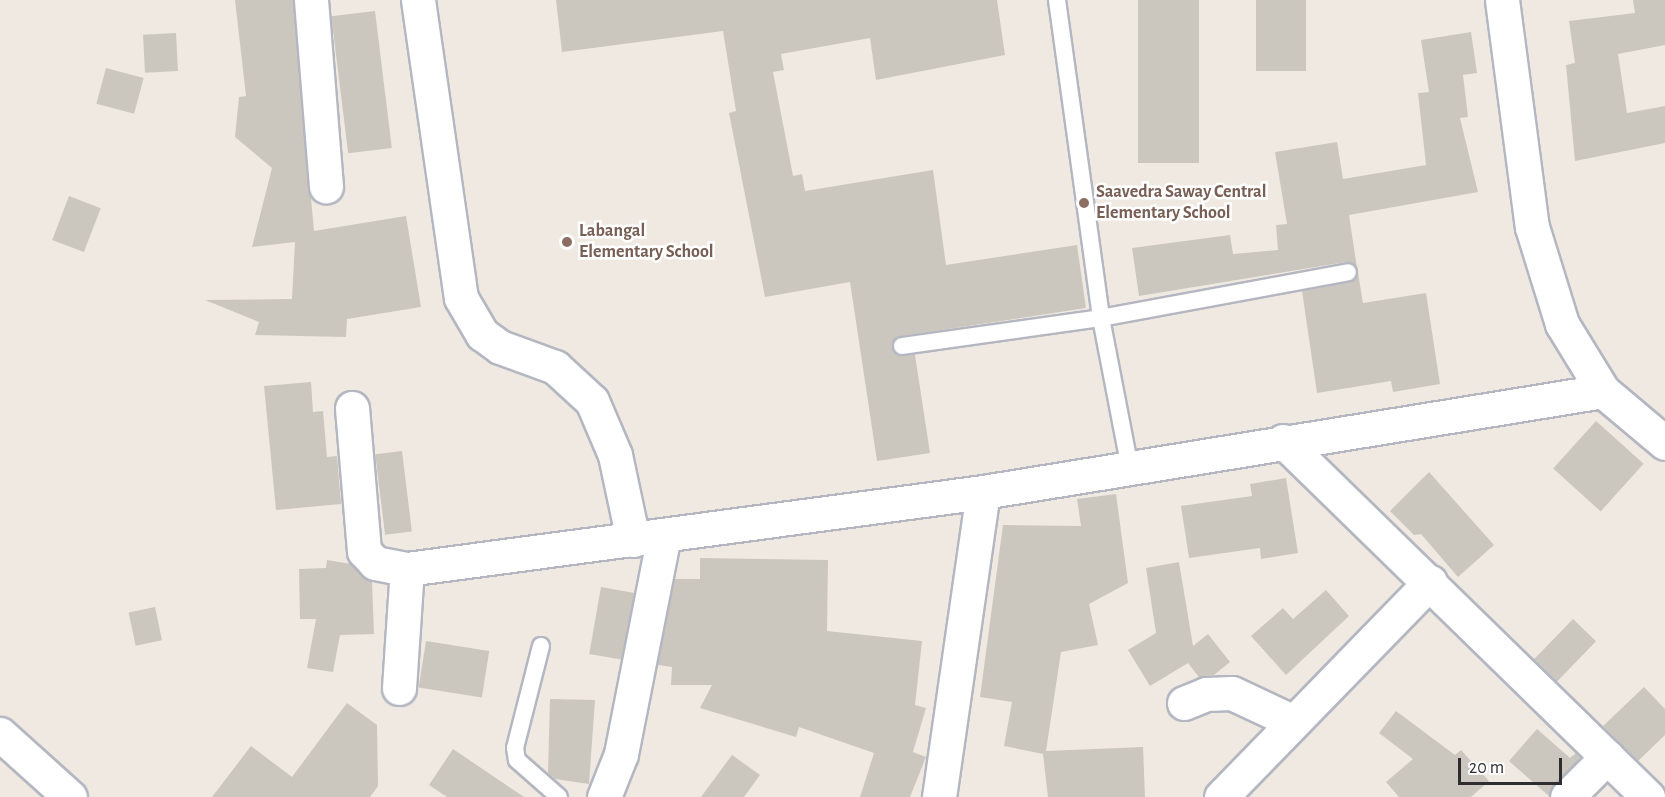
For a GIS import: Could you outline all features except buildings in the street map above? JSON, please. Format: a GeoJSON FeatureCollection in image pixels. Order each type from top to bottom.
{"type":"FeatureCollection","features":[{"type":"Feature","properties":{"kind":"street"},"geometry":{"type":"LineString","coordinates":[[311,0],[326,186]]}},
{"type":"Feature","properties":{"kind":"street"},"geometry":{"type":"LineString","coordinates":[[418,0],[461,298],[482,334],[500,347],[555,367],[592,401],[615,455],[633,540]]}},
{"type":"Feature","properties":{"kind":"street"},"geometry":{"type":"LineString","coordinates":[[1502,0],[1532,227],[1562,324],[1603,391],[1665,443]]}},
{"type":"Feature","properties":{"kind":"street"},"geometry":{"type":"LineString","coordinates":[[352,408],[364,551],[375,562],[407,569],[983,492],[1130,469],[1283,441],[1603,391]]}},
{"type":"Feature","properties":{"kind":"street"},"geometry":{"type":"LineString","coordinates":[[1283,441],[1648,797]]}},
{"type":"Feature","properties":{"kind":"street"},"geometry":{"type":"LineString","coordinates":[[939,797],[983,492]]}},
{"type":"Feature","properties":{"kind":"street"},"geometry":{"type":"LineString","coordinates":[[604,797],[621,754],[664,535]]}},
{"type":"Feature","properties":{"kind":"street"},"geometry":{"type":"LineString","coordinates":[[399,688],[407,569]]}},
{"type":"Feature","properties":{"kind":"street"},"geometry":{"type":"LineString","coordinates":[[1221,797],[1430,582]]}},
{"type":"Feature","properties":{"kind":"street"},"geometry":{"type":"LineString","coordinates":[[1184,703],[1206,694],[1232,693],[1294,722]]}},
{"type":"Feature","properties":{"kind":"street"},"geometry":{"type":"LineString","coordinates":[[0,734],[70,797]]}},
{"type":"Feature","properties":{"kind":"street"},"geometry":{"type":"LineString","coordinates":[[1567,797],[1607,757]]}},
{"type":"Feature","properties":{"kind":"lane"},"geometry":{"type":"LineString","coordinates":[[1057,0],[1101,318],[1130,469]]}},
{"type":"Feature","properties":{"kind":"lane"},"geometry":{"type":"LineString","coordinates":[[902,346],[1101,318],[1348,272]]}},
{"type":"Feature","properties":{"kind":"lane"},"geometry":{"type":"LineString","coordinates":[[541,646],[515,748],[518,760],[560,797]]}},
{"type":"Feature","properties":{"kind":"place","name":"Saavedra Saway Central Elementary School"},"geometry":{"type":"Point","coordinates":[1084,203]}},
{"type":"Feature","properties":{"kind":"place","name":"Labangal Elementary School"},"geometry":{"type":"Point","coordinates":[567,242]}}]}
